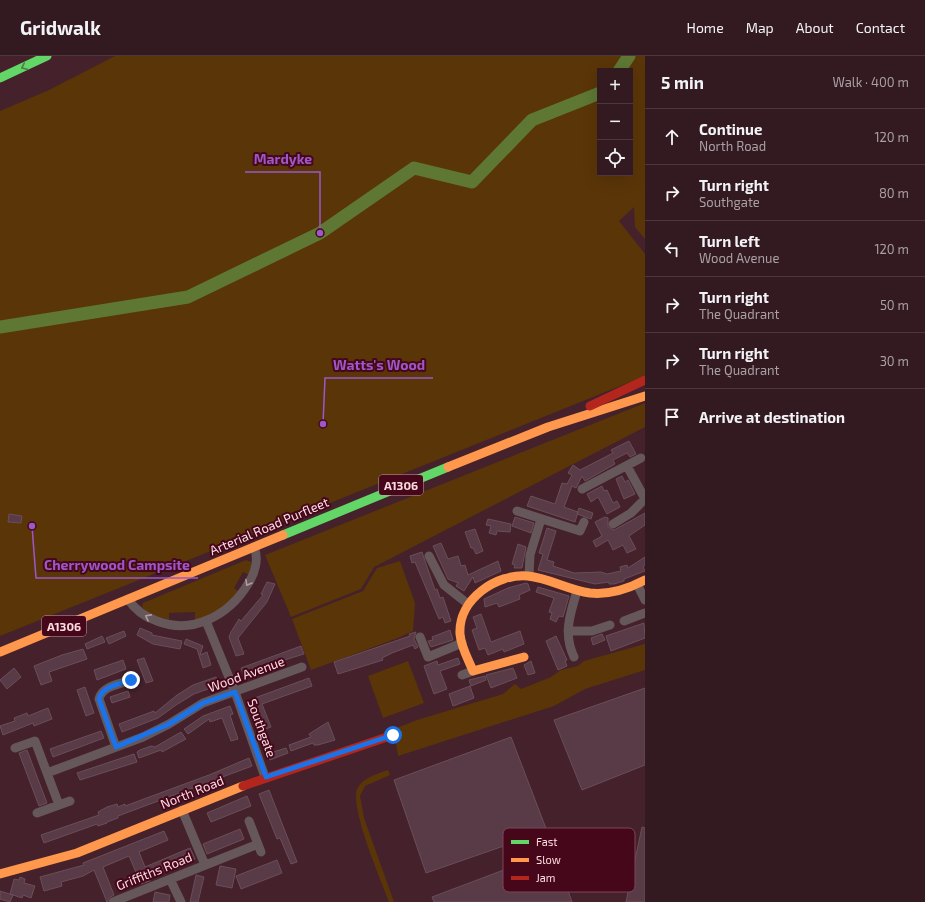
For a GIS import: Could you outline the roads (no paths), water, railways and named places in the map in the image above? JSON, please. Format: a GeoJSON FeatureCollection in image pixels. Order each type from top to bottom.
{"type":"FeatureCollection","features":[{"type":"Feature","properties":{"kind":"main road"},"geometry":{"type":"LineString","coordinates":[[0,78],[47,56]]}},
{"type":"Feature","properties":{"kind":"main road","name":"Arterial Road Purfleet"},"geometry":{"type":"LineString","coordinates":[[548,427],[574,413],[645,380]]}},
{"type":"Feature","properties":{"kind":"main road","name":"Arterial Road Purfleet"},"geometry":{"type":"LineString","coordinates":[[0,652],[352,505],[548,427],[645,396]]}},
{"type":"Feature","properties":{"kind":"main road"},"geometry":{"type":"LineString","coordinates":[[524,657],[473,671],[462,643],[460,632],[461,618],[468,604],[478,594],[506,577],[529,576],[577,591],[610,593],[641,582]]}},
{"type":"Feature","properties":{"kind":"main road","name":"North Road"},"geometry":{"type":"LineString","coordinates":[[0,874],[77,853],[266,777],[393,735]]}},
{"type":"Feature","properties":{"kind":"street"},"geometry":{"type":"LineString","coordinates":[[574,413],[645,386]]}},
{"type":"Feature","properties":{"kind":"street"},"geometry":{"type":"LineString","coordinates":[[582,489],[641,458]]}},
{"type":"Feature","properties":{"kind":"street"},"geometry":{"type":"LineString","coordinates":[[613,524],[631,513],[645,499],[627,466]]}},
{"type":"Feature","properties":{"kind":"street"},"geometry":{"type":"LineString","coordinates":[[517,511],[580,531],[584,522]]}},
{"type":"Feature","properties":{"kind":"street"},"geometry":{"type":"LineString","coordinates":[[529,576],[530,555],[541,519]]}},
{"type":"Feature","properties":{"kind":"street"},"geometry":{"type":"LineString","coordinates":[[128,599],[139,612],[162,624],[190,625],[206,621],[227,609],[244,590],[254,572],[257,554],[254,547]]}},
{"type":"Feature","properties":{"kind":"street"},"geometry":{"type":"LineString","coordinates":[[430,556],[444,585],[468,604]]}},
{"type":"Feature","properties":{"kind":"street"},"geometry":{"type":"LineString","coordinates":[[641,582],[645,600]]}},
{"type":"Feature","properties":{"kind":"street"},"geometry":{"type":"LineString","coordinates":[[574,657],[570,649],[568,620],[577,591]]}},
{"type":"Feature","properties":{"kind":"street"},"geometry":{"type":"LineString","coordinates":[[624,621],[645,613]]}},
{"type":"Feature","properties":{"kind":"street","name":"Southgate"},"geometry":{"type":"LineString","coordinates":[[206,621],[235,692],[266,777]]}},
{"type":"Feature","properties":{"kind":"street"},"geometry":{"type":"LineString","coordinates":[[568,631],[592,631],[610,625]]}},
{"type":"Feature","properties":{"kind":"street"},"geometry":{"type":"LineString","coordinates":[[420,637],[428,657],[462,643]]}},
{"type":"Feature","properties":{"kind":"street","name":"Wood Avenue"},"geometry":{"type":"LineString","coordinates":[[47,773],[116,747],[169,724],[203,703],[302,667]]}},
{"type":"Feature","properties":{"kind":"street"},"geometry":{"type":"LineString","coordinates":[[462,675],[473,671]]}},
{"type":"Feature","properties":{"kind":"street"},"geometry":{"type":"LineString","coordinates":[[116,747],[99,699],[100,694],[106,689],[131,680]]}},
{"type":"Feature","properties":{"kind":"street"},"geometry":{"type":"LineString","coordinates":[[15,748],[35,741],[58,805]]}},
{"type":"Feature","properties":{"kind":"street"},"geometry":{"type":"LineString","coordinates":[[38,813],[70,801]]}},
{"type":"Feature","properties":{"kind":"street","name":"Griffiths Road"},"geometry":{"type":"LineString","coordinates":[[182,810],[205,865]]}},
{"type":"Feature","properties":{"kind":"street","name":"Griffiths Road"},"geometry":{"type":"LineString","coordinates":[[113,902],[205,865],[260,848],[249,821]]}},
{"type":"Feature","properties":{"kind":"street"},"geometry":{"type":"LineString","coordinates":[[170,879],[181,902]]}},
{"type":"Feature","properties":{"kind":"waterway"},"geometry":{"type":"LineString","coordinates":[[621,68],[629,56]]}},
{"type":"Feature","properties":{"kind":"waterway"},"geometry":{"type":"LineString","coordinates":[[0,327],[188,297],[320,233],[414,168],[472,182],[532,120],[597,94]]}},
{"type":"Feature","properties":{"kind":"place","name":"Mardyke"},"geometry":{"type":"Point","coordinates":[320,233]}},
{"type":"Feature","properties":{"kind":"place","name":"Watts's Wood"},"geometry":{"type":"Point","coordinates":[323,424]}},
{"type":"Feature","properties":{"kind":"place","name":"Cherrywood Campsite"},"geometry":{"type":"Point","coordinates":[32,526]}}]}
